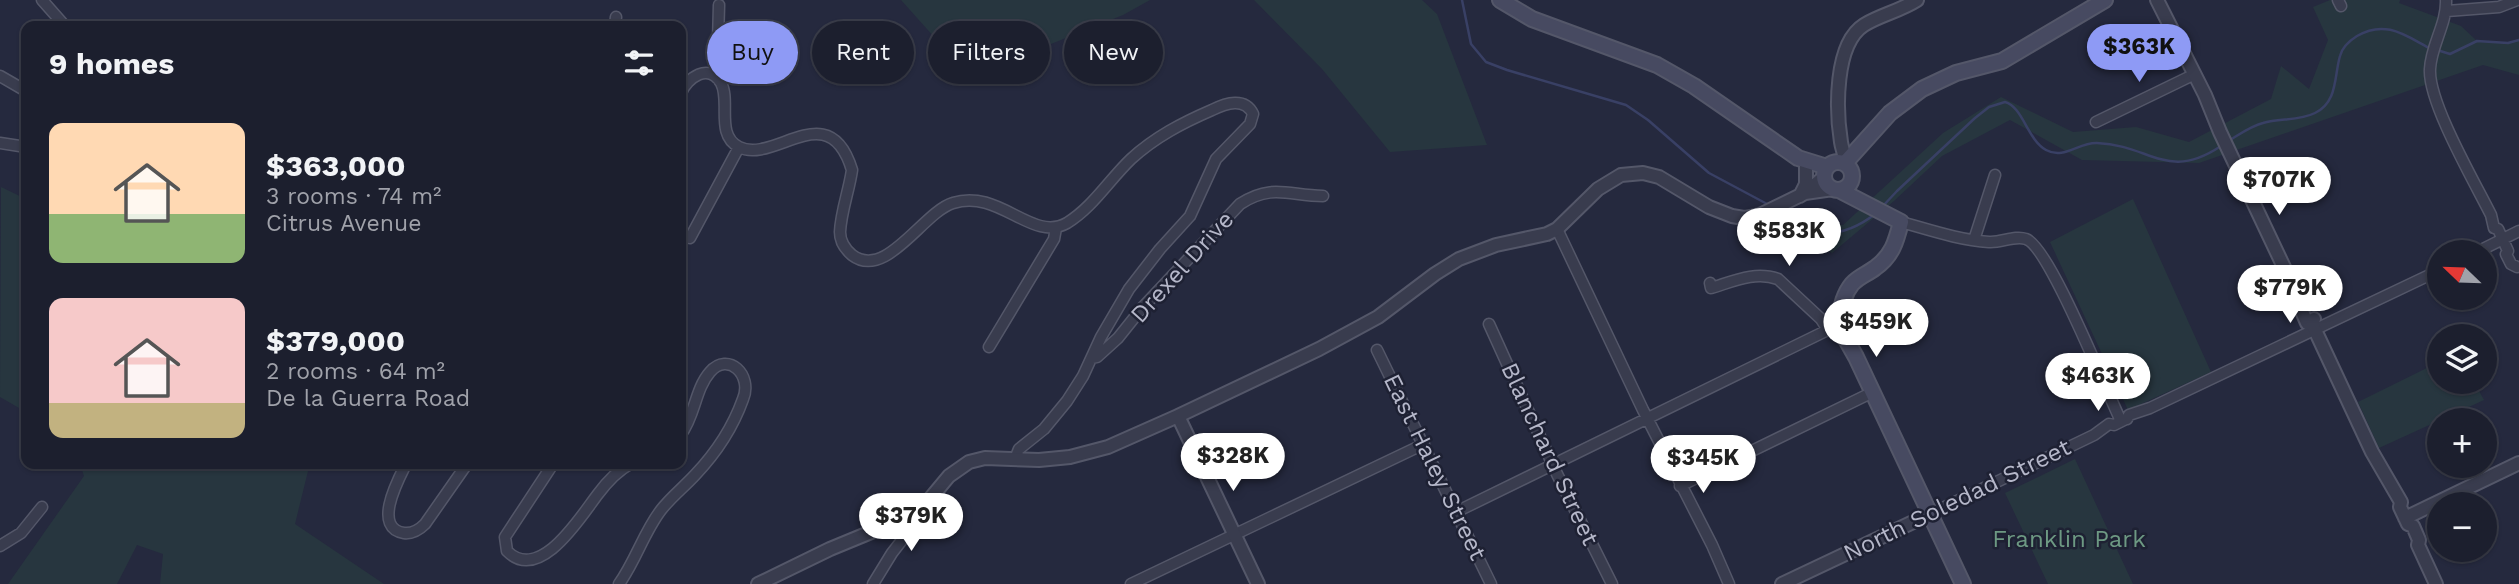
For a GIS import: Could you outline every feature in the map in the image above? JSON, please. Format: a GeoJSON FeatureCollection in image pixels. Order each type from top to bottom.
{"type":"FeatureCollection","features":[{"type":"Feature","properties":{"kind":"main road"},"geometry":{"type":"LineString","coordinates":[[1500,0],[1532,19],[1669,71],[1802,162],[1837,174],[1865,202],[1901,222],[1894,249],[1883,262],[1858,279],[1846,294],[1833,328],[1873,392],[1963,584]]}},
{"type":"Feature","properties":{"kind":"main road"},"geometry":{"type":"LineString","coordinates":[[1837,174],[1856,148],[1890,113],[1922,89],[1956,73],[2002,61],[2105,0]]}},
{"type":"Feature","properties":{"kind":"main road"},"geometry":{"type":"LineString","coordinates":[[1837,174],[1867,145],[1871,135]]}},
{"type":"Feature","properties":{"kind":"street"},"geometry":{"type":"LineString","coordinates":[[42,0],[61,21]]}},
{"type":"Feature","properties":{"kind":"street"},"geometry":{"type":"LineString","coordinates":[[758,584],[830,549],[915,513],[950,475],[969,462],[985,458],[1039,460],[1070,457],[1108,447],[1178,416],[1319,349],[1378,317],[1459,259],[1496,245],[1547,234],[1557,229],[1605,183],[1627,173],[1643,173],[1665,180],[1709,208],[1739,217],[1760,215],[1803,194],[1837,174],[1841,142],[1840,76],[1843,56],[1850,40],[1864,25],[1917,0]]}},
{"type":"Feature","properties":{"kind":"street"},"geometry":{"type":"LineString","coordinates":[[2157,0],[2195,74],[2299,299],[2314,320],[2313,327],[2389,484],[2401,502],[2405,517],[2413,526],[2419,540],[2417,545],[2437,584]]}},
{"type":"Feature","properties":{"kind":"street"},"geometry":{"type":"LineString","coordinates":[[2517,0],[2499,7],[2447,6],[2430,63],[2430,81],[2491,215],[2495,216],[2508,251],[2512,251],[2517,261],[2518,270]]}},
{"type":"Feature","properties":{"kind":"street"},"geometry":{"type":"LineString","coordinates":[[719,5],[719,21]]}},
{"type":"Feature","properties":{"kind":"street"},"geometry":{"type":"LineString","coordinates":[[686,85],[692,76],[707,74]]}},
{"type":"Feature","properties":{"kind":"street"},"geometry":{"type":"LineString","coordinates":[[2096,122],[2195,74]]}},
{"type":"Feature","properties":{"kind":"street"},"geometry":{"type":"LineString","coordinates":[[0,76],[21,88]]}},
{"type":"Feature","properties":{"kind":"street"},"geometry":{"type":"LineString","coordinates":[[720,84],[724,91],[724,115],[728,136],[739,147],[749,150],[812,134],[829,138],[837,144],[849,160],[852,170],[840,238],[848,251],[861,260],[884,257],[937,211],[949,204],[968,199],[987,201],[1037,226],[1056,228],[1074,218],[1132,158],[1166,131],[1227,104],[1245,104],[1252,110],[1253,119],[1250,124],[1216,159],[1190,216],[1129,289],[1083,376],[1062,409],[1044,429],[1019,449],[1015,459]]}},
{"type":"Feature","properties":{"kind":"street"},"geometry":{"type":"LineString","coordinates":[[1841,142],[1856,148]]}},
{"type":"Feature","properties":{"kind":"street"},"geometry":{"type":"LineString","coordinates":[[0,143],[21,147]]}},
{"type":"Feature","properties":{"kind":"street"},"geometry":{"type":"LineString","coordinates":[[690,238],[739,147]]}},
{"type":"Feature","properties":{"kind":"street"},"geometry":{"type":"LineString","coordinates":[[1802,162],[1806,184],[1803,194]]}},
{"type":"Feature","properties":{"kind":"street"},"geometry":{"type":"LineString","coordinates":[[1974,240],[1995,175]]}},
{"type":"Feature","properties":{"kind":"street","name":"Drexel Drive"},"geometry":{"type":"LineString","coordinates":[[1092,358],[1097,357],[1118,338],[1240,204],[1257,195],[1281,190],[1323,196]]}},
{"type":"Feature","properties":{"kind":"street"},"geometry":{"type":"LineString","coordinates":[[1901,222],[1974,240],[1993,242],[2022,238],[2037,246],[2076,322],[2121,422]]}},
{"type":"Feature","properties":{"kind":"street"},"geometry":{"type":"LineString","coordinates":[[989,347],[1054,239],[1056,228]]}},
{"type":"Feature","properties":{"kind":"street"},"geometry":{"type":"LineString","coordinates":[[1557,229],[1729,584]]}},
{"type":"Feature","properties":{"kind":"street"},"geometry":{"type":"LineString","coordinates":[[2492,240],[2500,234],[2519,231]]}},
{"type":"Feature","properties":{"kind":"street"},"geometry":{"type":"LineString","coordinates":[[1458,511],[1833,328],[1778,279],[1761,275],[1711,288],[1710,283]]}},
{"type":"Feature","properties":{"kind":"street","name":"North Soledad Street"},"geometry":{"type":"LineString","coordinates":[[1782,584],[2094,435],[2101,436],[2121,422],[2147,414],[2150,408],[2313,327],[2427,276]]}},
{"type":"Feature","properties":{"kind":"street","name":"Blanchard Street"},"geometry":{"type":"LineString","coordinates":[[1489,324],[1553,465],[1612,584]]}},
{"type":"Feature","properties":{"kind":"street","name":"East Haley Street"},"geometry":{"type":"LineString","coordinates":[[1377,350],[1458,511],[1489,583]]}},
{"type":"Feature","properties":{"kind":"street"},"geometry":{"type":"LineString","coordinates":[[619,584],[660,511],[697,474],[727,432],[745,395],[746,382],[741,371],[727,365],[711,370],[703,382],[686,426]]}},
{"type":"Feature","properties":{"kind":"street"},"geometry":{"type":"LineString","coordinates":[[1680,486],[1873,392]]}},
{"type":"Feature","properties":{"kind":"street"},"geometry":{"type":"LineString","coordinates":[[1178,416],[1258,584]]}},
{"type":"Feature","properties":{"kind":"street"},"geometry":{"type":"LineString","coordinates":[[1131,584],[1424,444]]}},
{"type":"Feature","properties":{"kind":"street"},"geometry":{"type":"LineString","coordinates":[[2405,517],[2519,463]]}},
{"type":"Feature","properties":{"kind":"street"},"geometry":{"type":"LineString","coordinates":[[404,469],[389,508],[388,518],[395,529],[408,533],[417,531],[425,524],[464,469]]}},
{"type":"Feature","properties":{"kind":"street"},"geometry":{"type":"LineString","coordinates":[[550,469],[505,537],[507,551],[520,561],[535,561],[554,550],[608,482],[623,469]]}},
{"type":"Feature","properties":{"kind":"street"},"geometry":{"type":"LineString","coordinates":[[0,545],[21,533],[42,508]]}},
{"type":"Feature","properties":{"kind":"street"},"geometry":{"type":"LineString","coordinates":[[873,584],[884,564],[913,526],[915,513]]}},
{"type":"Feature","properties":{"kind":"green space"},"geometry":{"type":"Polygon","coordinates":[[[901,0],[1150,0],[1108,21],[1064,21],[1064,39],[1050,44],[1050,21],[928,21],[928,30],[901,0]]]}},
{"type":"Feature","properties":{"kind":"green space"},"geometry":{"type":"Polygon","coordinates":[[[1254,0],[1422,0],[1437,14],[1487,145],[1390,152],[1322,69],[1254,0]]]}},
{"type":"Feature","properties":{"kind":"green space"},"geometry":{"type":"Polygon","coordinates":[[[2330,0],[2400,0],[2399,3],[2461,26],[2477,41],[2508,43],[2519,40],[2519,75],[2483,65],[2199,163],[2082,160],[2010,120],[1942,156],[1832,253],[1774,215],[1786,210],[1804,221],[1843,225],[1943,133],[2001,97],[2073,132],[2136,127],[2189,142],[2271,99],[2281,66],[2309,89],[2328,40],[2313,7],[2330,0]]]}},
{"type":"Feature","properties":{"kind":"green space"},"geometry":{"type":"Polygon","coordinates":[[[1,187],[21,197],[21,409],[0,397],[1,187]]]}},
{"type":"Feature","properties":{"kind":"green space"},"geometry":{"type":"Polygon","coordinates":[[[2133,199],[2211,372],[2128,410],[2050,242],[2133,199]]]}},
{"type":"Feature","properties":{"kind":"green space"},"geometry":{"type":"Polygon","coordinates":[[[2427,368],[2427,394],[2481,394],[2484,400],[2466,408],[2427,408],[2427,426],[2379,448],[2358,402],[2427,368]]]}},
{"type":"Feature","properties":{"kind":"green space","name":"Franklin Park"},"geometry":{"type":"Polygon","coordinates":[[[2075,459],[2133,584],[2048,584],[2005,493],[2075,459]]]}},
{"type":"Feature","properties":{"kind":"green space"},"geometry":{"type":"Polygon","coordinates":[[[82,469],[307,469],[295,524],[384,584],[160,584],[163,554],[137,545],[117,584],[8,584],[84,476],[82,469]]]}},
{"type":"Feature","properties":{"kind":"waterway"},"geometry":{"type":"LineString","coordinates":[[1462,0],[1471,44],[1486,62],[1626,105],[1648,120],[1709,173],[1769,205]]}},
{"type":"Feature","properties":{"kind":"waterway"},"geometry":{"type":"LineString","coordinates":[[2230,140],[2259,124],[2302,117],[2322,108],[2334,88],[2342,50],[2354,38],[2367,31],[2396,31],[2431,49]]}},
{"type":"Feature","properties":{"kind":"waterway"},"geometry":{"type":"LineString","coordinates":[[2437,50],[2450,54],[2477,41],[2508,43],[2519,40]]}},
{"type":"Feature","properties":{"kind":"waterway"},"geometry":{"type":"LineString","coordinates":[[1882,207],[1975,118],[1989,107],[2005,102],[2016,110],[2034,139],[2053,153],[2097,143],[2132,149],[2159,159],[2186,161],[2221,146]]}},
{"type":"Feature","properties":{"kind":"waterway"},"geometry":{"type":"LineString","coordinates":[[1780,214],[1804,228],[1828,233],[1851,228],[1875,214]]}}]}
